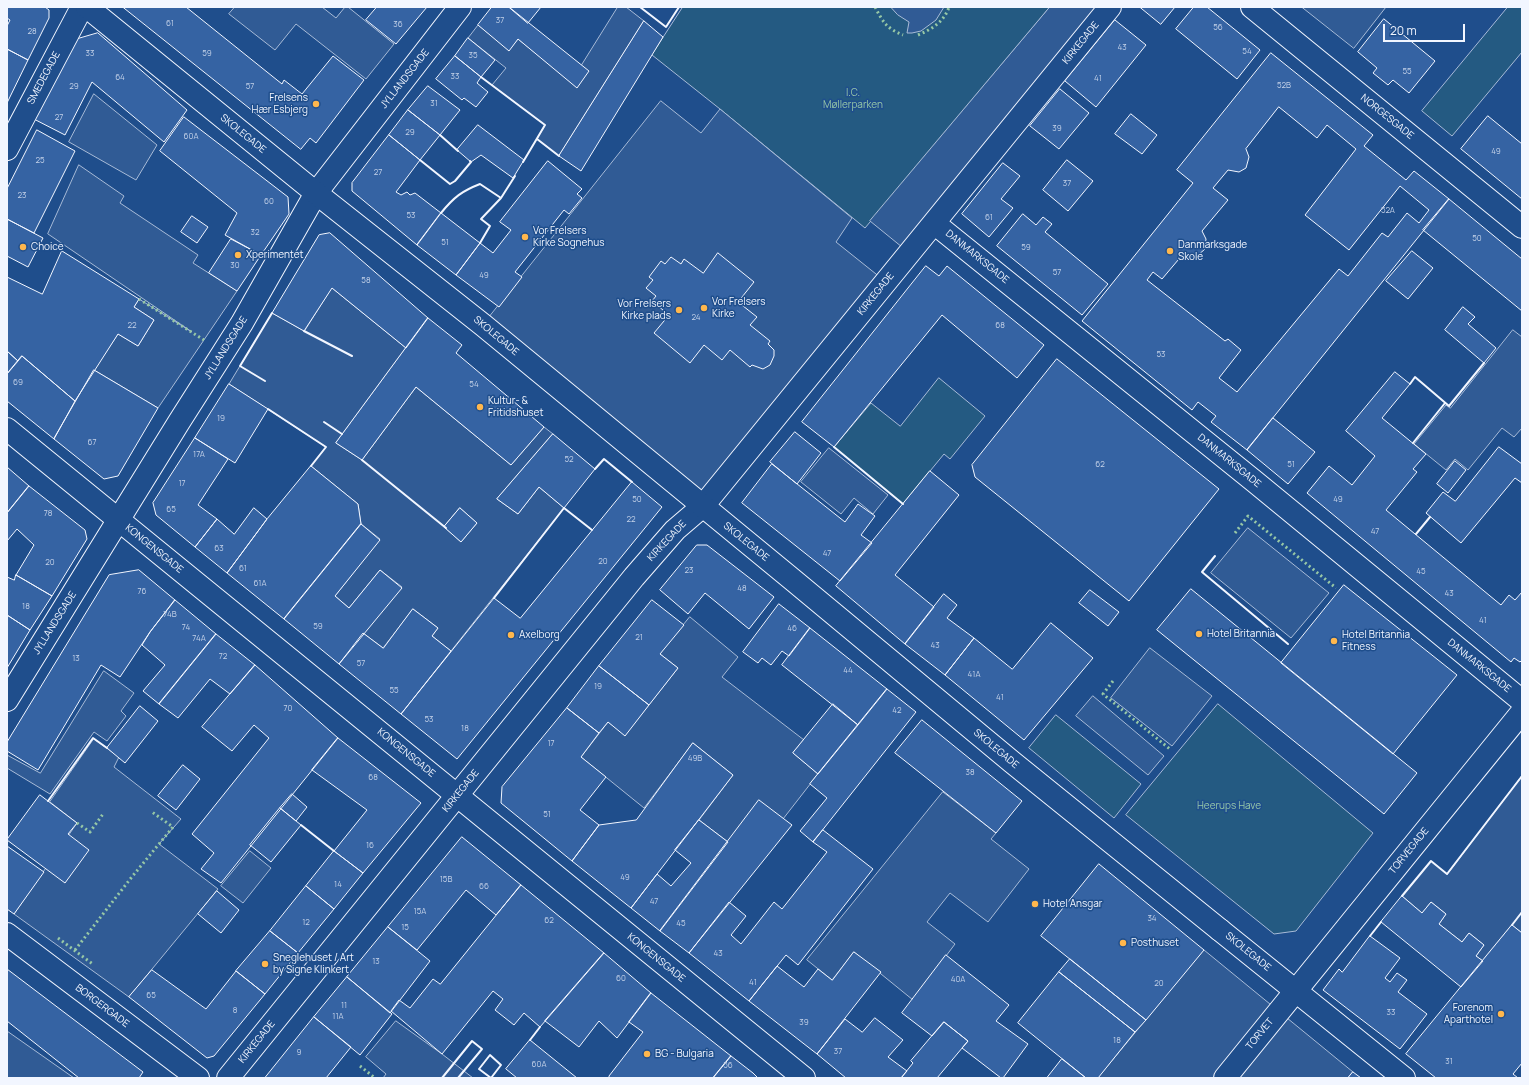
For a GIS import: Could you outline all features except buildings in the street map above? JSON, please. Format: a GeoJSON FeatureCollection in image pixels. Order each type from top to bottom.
{"type":"FeatureCollection","features":[{"type":"Feature","properties":{"kind":"street","name":"SMEDEGADE"},"geometry":{"type":"LineString","coordinates":[[7,149],[82,7]]}},
{"type":"Feature","properties":{"kind":"street","name":"SKOLEGADE"},"geometry":{"type":"LineString","coordinates":[[87,7],[316,193],[483,325],[1012,762],[1404,1078]]}},
{"type":"Feature","properties":{"kind":"street","name":"JYLLANDSGADE"},"geometry":{"type":"LineString","coordinates":[[7,700],[175,428],[242,323],[316,193],[460,7]]}},
{"type":"Feature","properties":{"kind":"street","name":"KIRKEGADE"},"geometry":{"type":"LineString","coordinates":[[228,1078],[634,577],[675,530],[703,506],[1110,7]]}},
{"type":"Feature","properties":{"kind":"street","name":"NORGESGADE"},"geometry":{"type":"LineString","coordinates":[[1252,7],[1522,227]]}},
{"type":"Feature","properties":{"kind":"street","name":"DANMARKSGADE"},"geometry":{"type":"LineString","coordinates":[[934,223],[1260,486],[1515,695]]}},
{"type":"Feature","properties":{"kind":"street","name":"KONGENSGADE"},"geometry":{"type":"LineString","coordinates":[[7,429],[118,521],[804,1078]]}},
{"type":"Feature","properties":{"kind":"street","name":"TORVEGADE"},"geometry":{"type":"LineString","coordinates":[[1296,990],[1522,712]]}},
{"type":"Feature","properties":{"kind":"street","name":"BORGERGADE"},"geometry":{"type":"LineString","coordinates":[[7,934],[198,1078]]}},
{"type":"Feature","properties":{"kind":"street","name":"TORVET"},"geometry":{"type":"LineString","coordinates":[[1225,1078],[1296,990]]}},
{"type":"Feature","properties":{"kind":"green space","name":"I.C. Møllerparken"},"geometry":{"type":"Polygon","coordinates":[[[683,7],[1050,7],[865,228],[652,55],[683,7]]]}},
{"type":"Feature","properties":{"kind":"green space"},"geometry":{"type":"Polygon","coordinates":[[[1508,7],[1522,7],[1522,52],[1452,136],[1422,111],[1508,7]]]}},
{"type":"Feature","properties":{"kind":"green space"},"geometry":{"type":"Polygon","coordinates":[[[939,378],[985,416],[950,459],[944,454],[903,504],[834,447],[871,403],[900,426],[939,378]]]}},
{"type":"Feature","properties":{"kind":"green space","name":"Heerups Have"},"geometry":{"type":"Polygon","coordinates":[[[1218,704],[1373,833],[1296,931],[1274,934],[1126,815],[1218,704]]]}},
{"type":"Feature","properties":{"kind":"green space"},"geometry":{"type":"Polygon","coordinates":[[[1056,715],[1141,784],[1114,818],[1029,748],[1056,715]]]}},
{"type":"Feature","properties":{"kind":"shaded area"},"geometry":{"type":"Polygon","coordinates":[[[235,7],[322,7],[336,18],[345,7],[348,7],[394,44],[366,79],[296,24],[275,50],[229,14],[235,7]]]}},
{"type":"Feature","properties":{"kind":"shaded area"},"geometry":{"type":"Polygon","coordinates":[[[618,7],[626,7],[644,21],[559,156],[537,139],[545,125],[492,85],[506,68],[468,38],[478,25],[509,50],[518,39],[577,87],[581,66],[618,7]]]}},
{"type":"Feature","properties":{"kind":"shaded area"},"geometry":{"type":"Polygon","coordinates":[[[891,7],[944,7],[936,20],[921,31],[907,33],[909,22],[898,15],[891,7]]]}},
{"type":"Feature","properties":{"kind":"shaded area"},"geometry":{"type":"Polygon","coordinates":[[[1050,7],[1114,7],[913,256],[870,221],[1050,7]]]}},
{"type":"Feature","properties":{"kind":"shaded area"},"geometry":{"type":"Polygon","coordinates":[[[1302,7],[1386,7],[1354,48],[1302,7]]]}},
{"type":"Feature","properties":{"kind":"shaded area"},"geometry":{"type":"Polygon","coordinates":[[[94,94],[157,145],[136,180],[69,142],[94,94]]]}},
{"type":"Feature","properties":{"kind":"shaded area","name":"Vor Frelsers Kirke plads"},"geometry":{"type":"Polygon","coordinates":[[[661,101],[701,133],[720,109],[852,218],[836,242],[886,282],[703,506],[483,325],[661,101]]]}},
{"type":"Feature","properties":{"kind":"shaded area"},"geometry":{"type":"Polygon","coordinates":[[[79,165],[124,196],[120,203],[198,255],[193,263],[237,291],[158,408],[94,370],[118,334],[138,346],[154,320],[134,307],[139,299],[192,332],[48,234],[79,165]]]}},
{"type":"Feature","properties":{"kind":"shaded area"},"geometry":{"type":"Polygon","coordinates":[[[332,288],[406,348],[336,443],[362,460],[416,387],[511,465],[544,427],[553,434],[497,499],[518,514],[539,487],[564,508],[451,651],[432,636],[438,628],[413,609],[383,648],[363,633],[402,587],[380,570],[349,608],[335,596],[380,539],[361,524],[358,504],[311,466],[326,447],[229,384],[272,313],[304,331],[332,288]],[[460,508],[444,527],[461,542],[477,523],[460,508]]]}},
{"type":"Feature","properties":{"kind":"shaded area"},"geometry":{"type":"Polygon","coordinates":[[[1513,330],[1522,337],[1522,428],[1514,437],[1502,428],[1468,470],[1455,459],[1446,470],[1414,444],[1446,405],[1450,408],[1513,330]]]}},
{"type":"Feature","properties":{"kind":"shaded area"},"geometry":{"type":"Polygon","coordinates":[[[829,448],[888,495],[873,514],[854,498],[841,514],[801,482],[829,448]]]}},
{"type":"Feature","properties":{"kind":"shaded area"},"geometry":{"type":"Polygon","coordinates":[[[1248,528],[1329,593],[1291,638],[1211,573],[1248,528]]]}},
{"type":"Feature","properties":{"kind":"shaded area"},"geometry":{"type":"Polygon","coordinates":[[[690,617],[738,657],[722,677],[804,740],[793,753],[818,774],[783,819],[728,842],[699,820],[733,775],[693,743],[644,808],[581,757],[608,722],[625,735],[678,668],[660,654],[690,617]]]}},
{"type":"Feature","properties":{"kind":"shaded area"},"geometry":{"type":"Polygon","coordinates":[[[1150,648],[1212,696],[1172,746],[1111,698],[1150,648]]]}},
{"type":"Feature","properties":{"kind":"shaded area"},"geometry":{"type":"Polygon","coordinates":[[[104,671],[134,693],[121,711],[126,716],[107,741],[94,732],[50,794],[7,768],[7,755],[40,773],[104,671]]]}},
{"type":"Feature","properties":{"kind":"shaded area"},"geometry":{"type":"Polygon","coordinates":[[[1093,696],[1164,756],[1148,775],[1076,716],[1093,696]]]}},
{"type":"Feature","properties":{"kind":"shaded area"},"geometry":{"type":"Polygon","coordinates":[[[94,739],[119,757],[114,767],[181,819],[159,844],[218,889],[129,997],[14,914],[77,823],[50,802],[94,739]]]}},
{"type":"Feature","properties":{"kind":"shaded area"},"geometry":{"type":"Polygon","coordinates":[[[1522,776],[1522,933],[1512,925],[1483,961],[1476,956],[1484,945],[1469,933],[1462,942],[1439,924],[1446,914],[1431,902],[1422,913],[1402,896],[1431,861],[1447,874],[1522,776]]]}},
{"type":"Feature","properties":{"kind":"shaded area"},"geometry":{"type":"Polygon","coordinates":[[[943,792],[996,833],[991,839],[1029,869],[988,922],[950,893],[927,922],[955,944],[913,1000],[854,952],[832,980],[807,960],[943,792]]]}},
{"type":"Feature","properties":{"kind":"shaded area"},"geometry":{"type":"Polygon","coordinates":[[[250,851],[271,868],[243,903],[221,886],[250,851]]]}},
{"type":"Feature","properties":{"kind":"shaded area"},"geometry":{"type":"Polygon","coordinates":[[[1204,950],[1353,1072],[1348,1078],[1098,1078],[1204,950]]]}},
{"type":"Feature","properties":{"kind":"shaded area"},"geometry":{"type":"Polygon","coordinates":[[[396,1021],[473,1078],[383,1078],[386,1074],[366,1057],[396,1021]]]}},
{"type":"Feature","properties":{"kind":"shaded area"},"geometry":{"type":"Polygon","coordinates":[[[7,1031],[74,1078],[7,1078],[7,1031]]]}},
{"type":"Feature","properties":{"kind":"hedge"},"geometry":{"type":"LineString","coordinates":[[875,7],[880,17],[886,24],[893,30],[903,35]]}},
{"type":"Feature","properties":{"kind":"hedge"},"geometry":{"type":"LineString","coordinates":[[918,35],[941,21],[949,7]]}},
{"type":"Feature","properties":{"kind":"hedge"},"geometry":{"type":"LineString","coordinates":[[139,299],[204,340]]}},
{"type":"Feature","properties":{"kind":"hedge"},"geometry":{"type":"LineString","coordinates":[[1235,533],[1248,516],[1336,588]]}},
{"type":"Feature","properties":{"kind":"hedge"},"geometry":{"type":"LineString","coordinates":[[1113,681],[1103,694],[1171,750]]}},
{"type":"Feature","properties":{"kind":"hedge"},"geometry":{"type":"LineString","coordinates":[[75,950],[173,827],[152,812]]}},
{"type":"Feature","properties":{"kind":"hedge"},"geometry":{"type":"LineString","coordinates":[[77,823],[90,832],[103,814]]}},
{"type":"Feature","properties":{"kind":"hedge"},"geometry":{"type":"LineString","coordinates":[[58,938],[94,965]]}},
{"type":"Feature","properties":{"kind":"hedge"},"geometry":{"type":"LineString","coordinates":[[360,1066],[375,1078]]}},
{"type":"Feature","properties":{"kind":"wall"},"geometry":{"type":"LineString","coordinates":[[640,7],[666,27],[679,7]]}},
{"type":"Feature","properties":{"kind":"wall"},"geometry":{"type":"LineString","coordinates":[[481,77],[545,125],[523,162]]}},
{"type":"Feature","properties":{"kind":"wall"},"geometry":{"type":"LineString","coordinates":[[440,135],[458,151]]}},
{"type":"Feature","properties":{"kind":"wall"},"geometry":{"type":"LineString","coordinates":[[537,139],[559,156]]}},
{"type":"Feature","properties":{"kind":"wall"},"geometry":{"type":"LineString","coordinates":[[420,160],[450,184],[455,181],[471,162],[470,161]]}},
{"type":"Feature","properties":{"kind":"wall"},"geometry":{"type":"LineString","coordinates":[[480,243],[490,226],[481,219],[501,198],[515,176]]}},
{"type":"Feature","properties":{"kind":"wall"},"geometry":{"type":"LineString","coordinates":[[441,213],[459,195],[480,184],[501,198]]}},
{"type":"Feature","properties":{"kind":"wall"},"geometry":{"type":"LineString","coordinates":[[265,381],[240,366],[272,313]]}},
{"type":"Feature","properties":{"kind":"wall"},"geometry":{"type":"LineString","coordinates":[[304,331],[352,356]]}},
{"type":"Feature","properties":{"kind":"wall"},"geometry":{"type":"LineString","coordinates":[[1410,384],[1415,377],[1449,406],[1484,363]]}},
{"type":"Feature","properties":{"kind":"wall"},"geometry":{"type":"LineString","coordinates":[[1413,443],[1445,403]]}},
{"type":"Feature","properties":{"kind":"wall"},"geometry":{"type":"LineString","coordinates":[[268,409],[326,447],[311,466]]}},
{"type":"Feature","properties":{"kind":"wall"},"geometry":{"type":"LineString","coordinates":[[324,422],[342,434]]}},
{"type":"Feature","properties":{"kind":"wall"},"geometry":{"type":"LineString","coordinates":[[834,447],[903,504]]}},
{"type":"Feature","properties":{"kind":"wall"},"geometry":{"type":"LineString","coordinates":[[595,469],[604,459],[632,482]]}},
{"type":"Feature","properties":{"kind":"wall"},"geometry":{"type":"LineString","coordinates":[[362,460],[446,528]]}},
{"type":"Feature","properties":{"kind":"wall"},"geometry":{"type":"LineString","coordinates":[[494,598],[564,508],[592,530]]}},
{"type":"Feature","properties":{"kind":"wall"},"geometry":{"type":"LineString","coordinates":[[1416,534],[1430,517]]}},
{"type":"Feature","properties":{"kind":"wall"},"geometry":{"type":"LineString","coordinates":[[1215,556],[1202,572],[1288,644]]}},
{"type":"Feature","properties":{"kind":"wall"},"geometry":{"type":"LineString","coordinates":[[48,801],[93,738],[107,748]]}},
{"type":"Feature","properties":{"kind":"wall"},"geometry":{"type":"LineString","coordinates":[[1402,896],[1431,861],[1447,874],[1522,776]]}},
{"type":"Feature","properties":{"kind":"wall"},"geometry":{"type":"LineString","coordinates":[[301,825],[334,851]]}},
{"type":"Feature","properties":{"kind":"wall"},"geometry":{"type":"LineString","coordinates":[[1512,925],[1522,912]]}},
{"type":"Feature","properties":{"kind":"wall"},"geometry":{"type":"LineString","coordinates":[[1370,936],[1381,922]]}},
{"type":"Feature","properties":{"kind":"wall"},"geometry":{"type":"LineString","coordinates":[[530,1040],[540,1027]]}},
{"type":"Feature","properties":{"kind":"wall"},"geometry":{"type":"LineString","coordinates":[[442,1078],[472,1041],[482,1049],[458,1078]]}},
{"type":"Feature","properties":{"kind":"wall"},"geometry":{"type":"LineString","coordinates":[[490,1055],[501,1065],[491,1078],[479,1069],[490,1055]]}},
{"type":"Feature","properties":{"kind":"place","name":"Frelsens Hær Esbjerg"},"geometry":{"type":"Point","coordinates":[316,104]}},
{"type":"Feature","properties":{"kind":"place","name":"Vor Frelsers Kirke Sognehus"},"geometry":{"type":"Point","coordinates":[525,237]}},
{"type":"Feature","properties":{"kind":"place","name":"Choice"},"geometry":{"type":"Point","coordinates":[23,247]}},
{"type":"Feature","properties":{"kind":"place","name":"Danmarksgade Skole"},"geometry":{"type":"Point","coordinates":[1170,251]}},
{"type":"Feature","properties":{"kind":"place","name":"Xperimentet"},"geometry":{"type":"Point","coordinates":[238,255]}},
{"type":"Feature","properties":{"kind":"place","name":"Vor Frelsers Kirke"},"geometry":{"type":"Point","coordinates":[704,308]}},
{"type":"Feature","properties":{"kind":"place","name":"Vor Frelsers Kirke plads"},"geometry":{"type":"Point","coordinates":[679,310]}},
{"type":"Feature","properties":{"kind":"place","name":"Kultur- & Fritidshuset"},"geometry":{"type":"Point","coordinates":[480,407]}},
{"type":"Feature","properties":{"kind":"place","name":"Hotel Britannia"},"geometry":{"type":"Point","coordinates":[1199,634]}},
{"type":"Feature","properties":{"kind":"place","name":"Axelborg"},"geometry":{"type":"Point","coordinates":[511,635]}},
{"type":"Feature","properties":{"kind":"place","name":"Hotel Britannia Fitness"},"geometry":{"type":"Point","coordinates":[1334,641]}},
{"type":"Feature","properties":{"kind":"place","name":"Hotel Ansgar"},"geometry":{"type":"Point","coordinates":[1035,904]}},
{"type":"Feature","properties":{"kind":"place","name":"Posthuset"},"geometry":{"type":"Point","coordinates":[1123,943]}},
{"type":"Feature","properties":{"kind":"place","name":"Sneglehuset / Art by Signe Klinkert"},"geometry":{"type":"Point","coordinates":[265,964]}},
{"type":"Feature","properties":{"kind":"place","name":"Forenom Aparthotel"},"geometry":{"type":"Point","coordinates":[1501,1014]}},
{"type":"Feature","properties":{"kind":"place","name":"BG - Bulgaria"},"geometry":{"type":"Point","coordinates":[647,1054]}}]}
